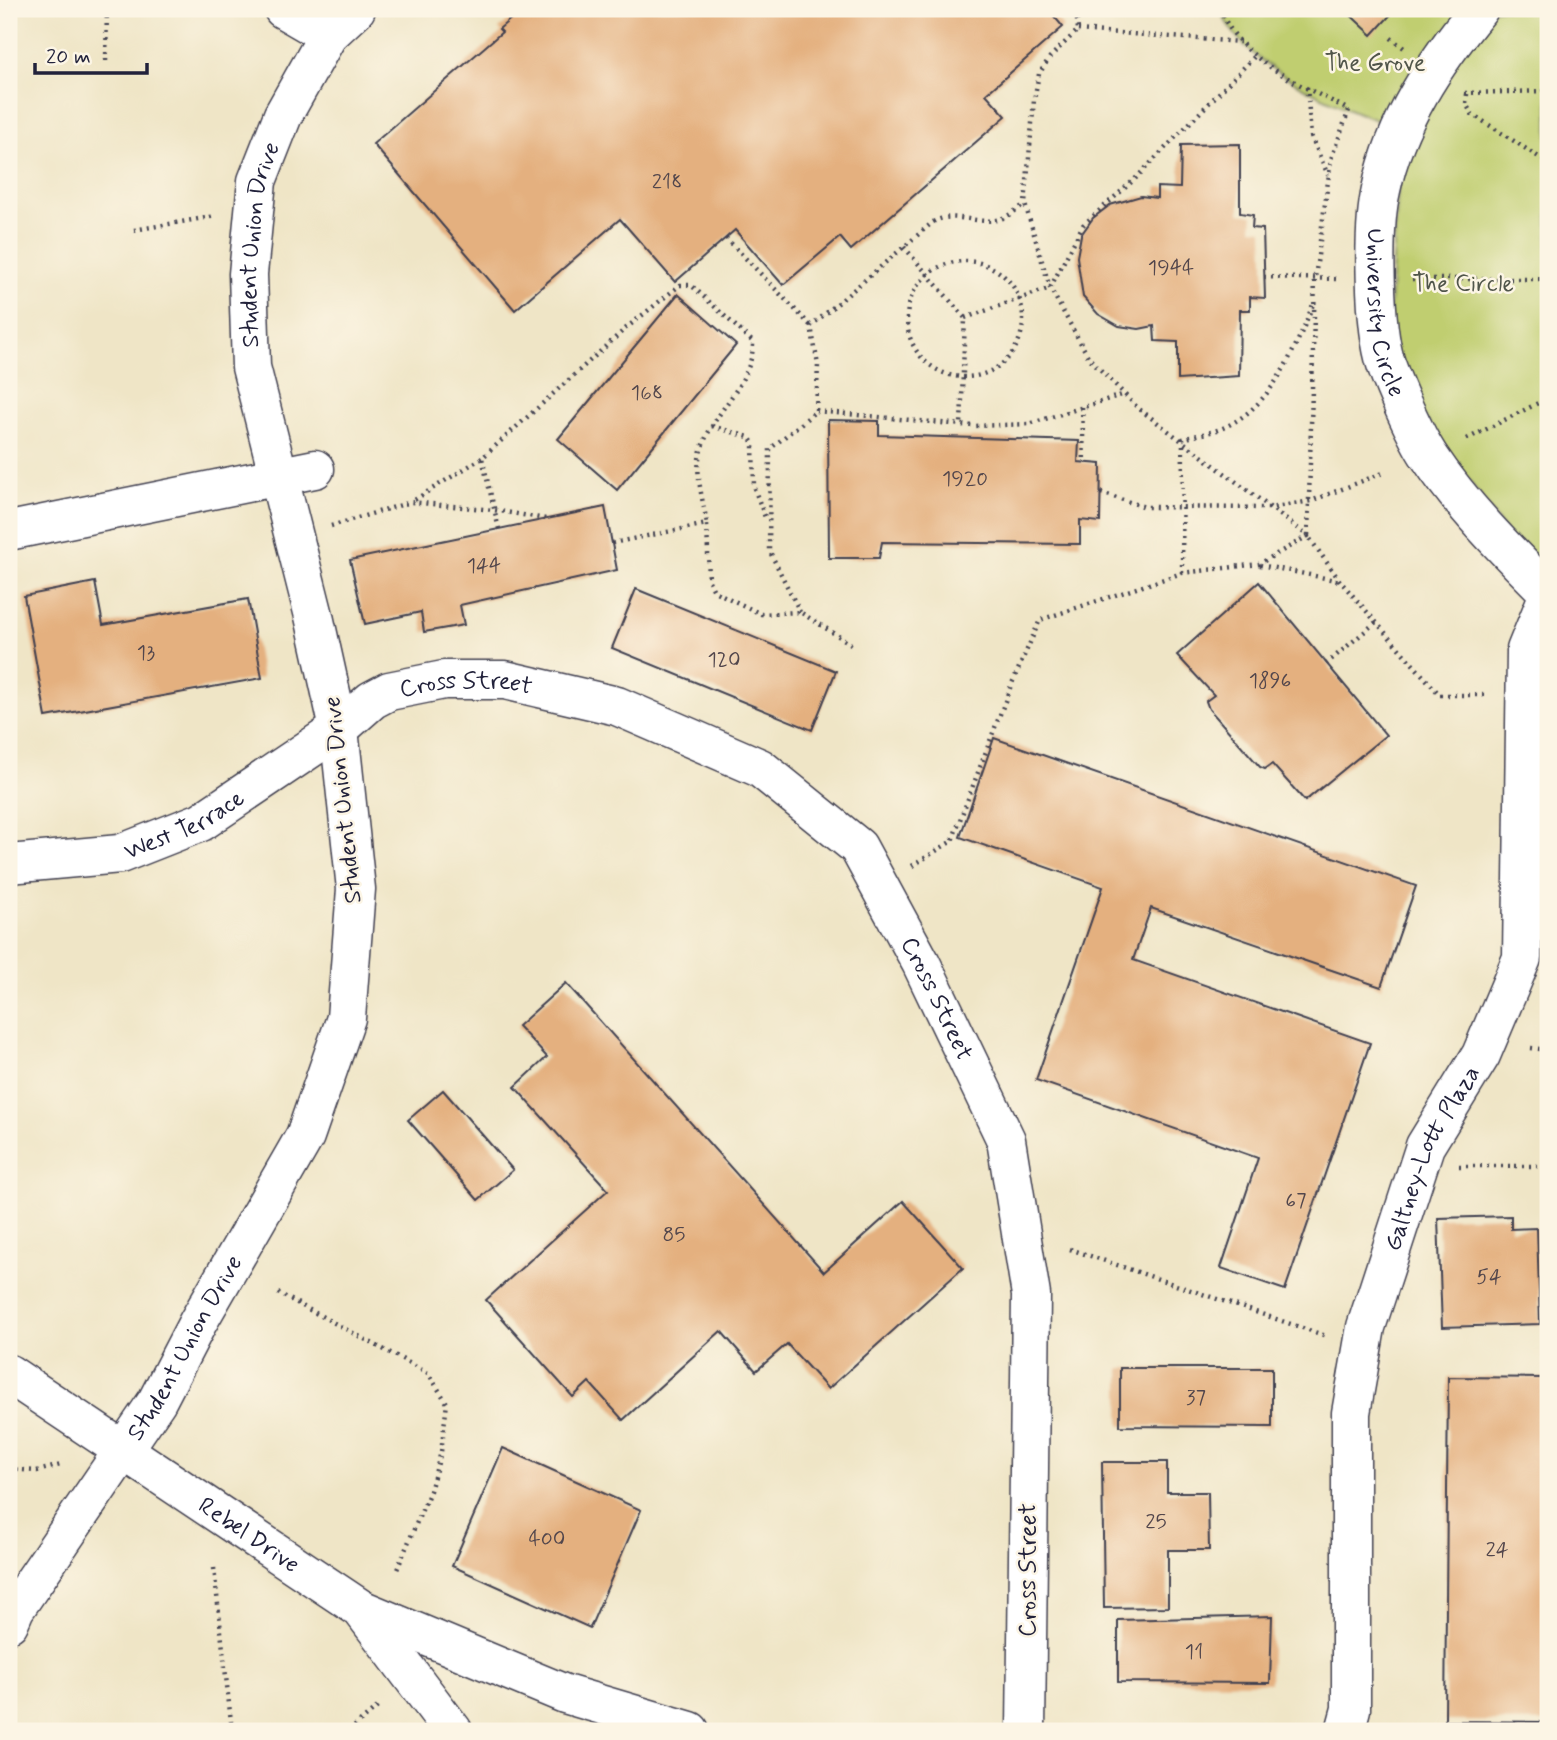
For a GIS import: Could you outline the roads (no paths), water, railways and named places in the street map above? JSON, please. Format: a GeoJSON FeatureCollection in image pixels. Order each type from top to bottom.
{"type":"FeatureCollection","features":[{"type":"Feature","properties":{"kind":"street"},"geometry":{"type":"LineString","coordinates":[[283,9],[328,35]]}},
{"type":"Feature","properties":{"kind":"street","name":"Student Union Drive"},"geometry":{"type":"LineString","coordinates":[[9,1623],[15,1609],[157,1401],[198,1322],[305,1136],[346,1018],[356,889],[339,729],[298,474],[251,367],[248,274],[257,181],[283,115],[328,35],[356,9]]}},
{"type":"Feature","properties":{"kind":"street","name":"University Circle"},"geometry":{"type":"LineString","coordinates":[[1479,9],[1431,71],[1402,130],[1381,190],[1375,280],[1386,363],[1428,455],[1495,539],[1548,594]]}},
{"type":"Feature","properties":{"kind":"street"},"geometry":{"type":"LineString","coordinates":[[9,531],[298,474]]}},
{"type":"Feature","properties":{"kind":"street","name":"Galtney-Lott Plaza"},"geometry":{"type":"LineString","coordinates":[[1345,1731],[1351,1709],[1352,1413],[1366,1327],[1425,1146],[1481,1055],[1522,958],[1526,650],[1548,594]]}},
{"type":"Feature","properties":{"kind":"street","name":"Cross Street"},"geometry":{"type":"LineString","coordinates":[[339,729],[372,700],[388,691],[444,680],[505,680],[617,706],[760,768],[858,847],[921,963],[1006,1140],[1031,1295],[1026,1731]]}},
{"type":"Feature","properties":{"kind":"street","name":"West Terrace"},"geometry":{"type":"LineString","coordinates":[[9,864],[120,854],[201,822],[339,729]]}},
{"type":"Feature","properties":{"kind":"street","name":"Rebel Drive"},"geometry":{"type":"LineString","coordinates":[[9,1374],[361,1609],[453,1731]]}},
{"type":"Feature","properties":{"kind":"street"},"geometry":{"type":"LineString","coordinates":[[361,1609],[565,1693],[690,1731]]}},
{"type":"Feature","properties":{"kind":"park label","name":"The Grove"},"geometry":{"type":"Point","coordinates":[1375,62]}},
{"type":"Feature","properties":{"kind":"park label","name":"The Circle"},"geometry":{"type":"Point","coordinates":[1463,283]}}]}
